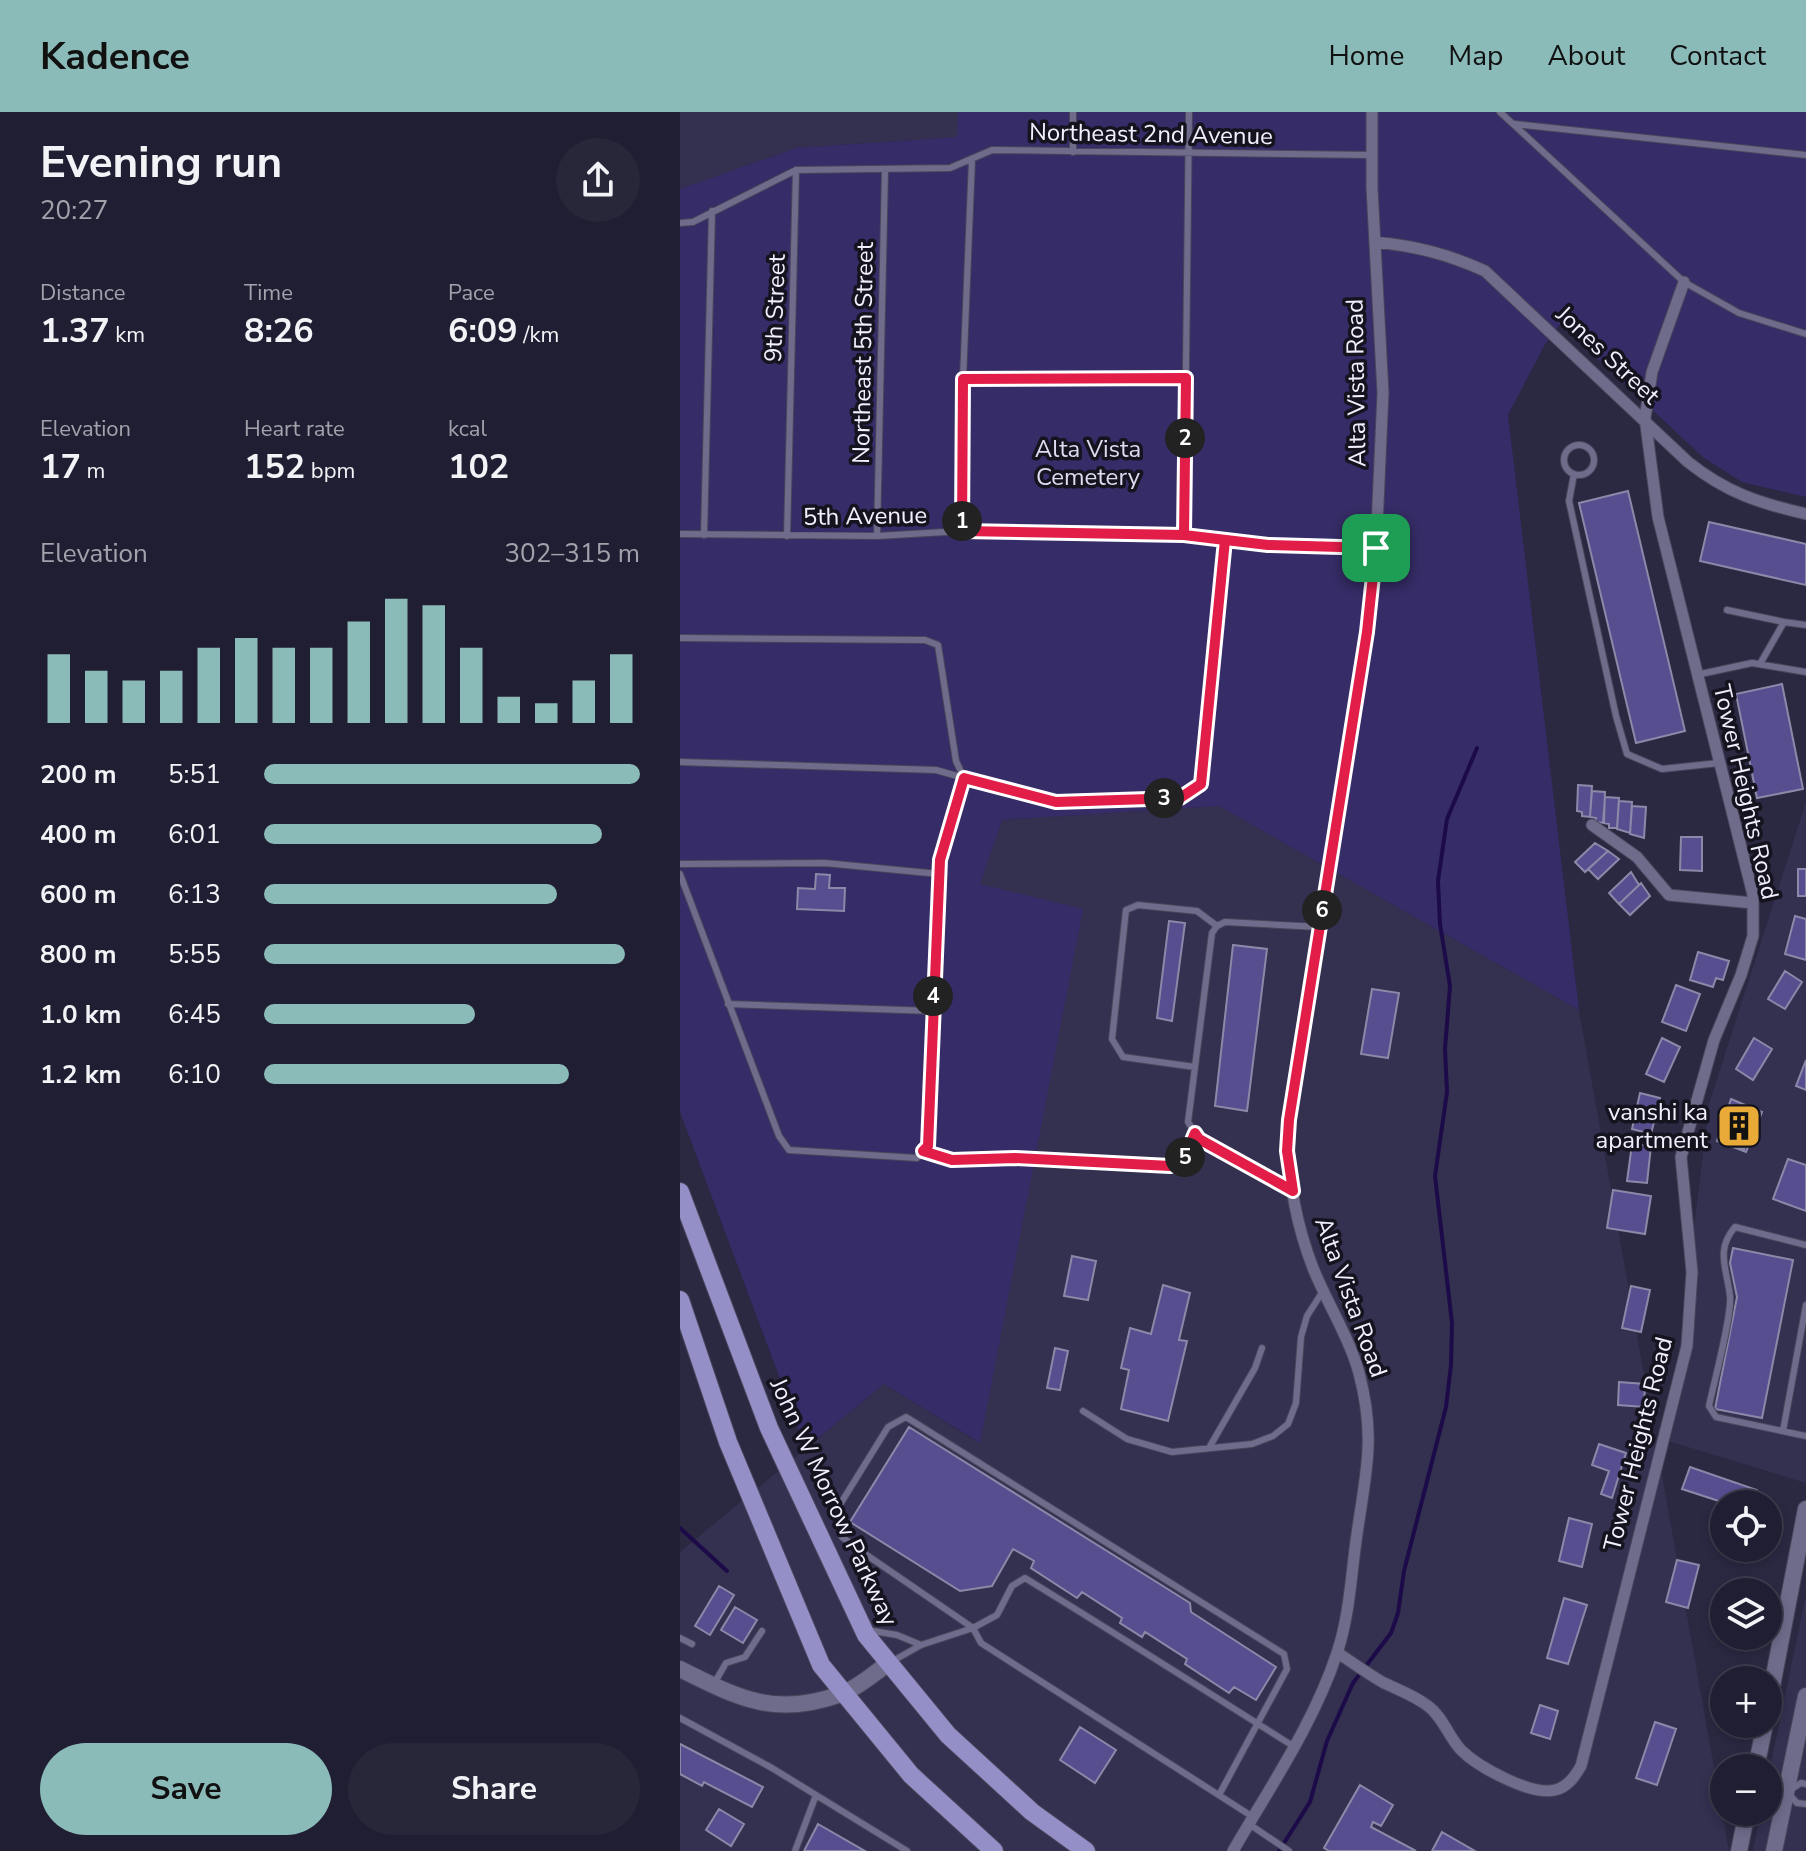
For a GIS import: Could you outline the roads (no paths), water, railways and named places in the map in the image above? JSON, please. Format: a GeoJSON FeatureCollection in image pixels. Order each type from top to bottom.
{"type":"FeatureCollection","features":[{"type":"Feature","properties":{"kind":"main road","name":"John W Morrow Parkway"},"geometry":{"type":"LineString","coordinates":[[680,1192],[769,1428],[863,1629],[948,1735],[1032,1812],[1086,1851]]}},
{"type":"Feature","properties":{"kind":"main road"},"geometry":{"type":"LineString","coordinates":[[680,1300],[728,1442],[821,1665],[911,1775],[992,1850]]}},
{"type":"Feature","properties":{"kind":"main road"},"geometry":{"type":"LineString","coordinates":[[1776,1666],[1806,1509]]}},
{"type":"Feature","properties":{"kind":"main road"},"geometry":{"type":"LineString","coordinates":[[680,1669],[738,1699],[797,1705],[844,1694],[889,1663]]}},
{"type":"Feature","properties":{"kind":"main road"},"geometry":{"type":"LineString","coordinates":[[1774,1851],[1806,1696]]}},
{"type":"Feature","properties":{"kind":"main road"},"geometry":{"type":"LineString","coordinates":[[1739,1851],[1744,1826]]}},
{"type":"Feature","properties":{"kind":"street","name":"Alta Vista Road"},"geometry":{"type":"LineString","coordinates":[[1233,1851],[1318,1703],[1338,1653],[1349,1607],[1369,1465],[1369,1423],[1358,1371],[1313,1266],[1293,1191],[1287,1151],[1289,1120],[1367,632],[1376,548],[1383,393],[1372,112]]}},
{"type":"Feature","properties":{"kind":"street","name":"Jones Street"},"geometry":{"type":"LineString","coordinates":[[1375,242],[1414,246],[1485,271],[1645,418],[1688,462],[1716,484],[1745,498],[1806,514]]}},
{"type":"Feature","properties":{"kind":"street","name":"Tower Heights Road"},"geometry":{"type":"LineString","coordinates":[[1338,1653],[1380,1681],[1426,1704],[1439,1715],[1458,1747],[1472,1761],[1504,1777],[1539,1790],[1557,1790],[1573,1780],[1581,1766],[1687,1346],[1692,1272],[1681,1157],[1714,1040],[1741,975],[1753,936],[1753,903],[1658,517],[1645,418],[1652,372],[1684,282]]}},
{"type":"Feature","properties":{"kind":"street"},"geometry":{"type":"LineString","coordinates":[[963,379],[1186,378]]}},
{"type":"Feature","properties":{"kind":"street"},"geometry":{"type":"LineString","coordinates":[[1592,825],[1637,857],[1669,895],[1753,903]]}},
{"type":"Feature","properties":{"kind":"lane"},"geometry":{"type":"LineString","coordinates":[[1073,112],[1073,152]]}},
{"type":"Feature","properties":{"kind":"lane"},"geometry":{"type":"LineString","coordinates":[[1184,535],[1189,112]]}},
{"type":"Feature","properties":{"kind":"lane"},"geometry":{"type":"LineString","coordinates":[[1500,112],[1684,282],[1739,313],[1806,334]]}},
{"type":"Feature","properties":{"kind":"lane"},"geometry":{"type":"LineString","coordinates":[[1513,124],[1806,155]]}},
{"type":"Feature","properties":{"kind":"lane","name":"Northeast 2nd Avenue"},"geometry":{"type":"LineString","coordinates":[[885,170],[950,168],[992,150],[1372,155]]}},
{"type":"Feature","properties":{"kind":"lane"},"geometry":{"type":"LineString","coordinates":[[962,531],[963,379],[972,159]]}},
{"type":"Feature","properties":{"kind":"lane"},"geometry":{"type":"LineString","coordinates":[[680,223],[693,222],[796,170],[885,170]]}},
{"type":"Feature","properties":{"kind":"lane","name":"9th Street"},"geometry":{"type":"LineString","coordinates":[[787,536],[796,170]]}},
{"type":"Feature","properties":{"kind":"lane","name":"Northeast 5th Street"},"geometry":{"type":"LineString","coordinates":[[877,536],[885,170]]}},
{"type":"Feature","properties":{"kind":"lane"},"geometry":{"type":"LineString","coordinates":[[704,535],[712,211]]}},
{"type":"Feature","properties":{"kind":"lane"},"geometry":{"type":"LineString","coordinates":[[1575,446],[1585,447],[1594,458],[1592,468],[1584,474],[1574,474],[1567,469],[1565,456],[1575,446]]}},
{"type":"Feature","properties":{"kind":"lane"},"geometry":{"type":"LineString","coordinates":[[1574,474],[1569,501],[1627,754],[1662,769],[1719,763]]}},
{"type":"Feature","properties":{"kind":"lane","name":"5th Avenue"},"geometry":{"type":"LineString","coordinates":[[680,534],[877,536],[962,531],[1184,535],[1268,545],[1376,548]]}},
{"type":"Feature","properties":{"kind":"lane"},"geometry":{"type":"LineString","coordinates":[[680,762],[936,770],[1056,802],[1180,798],[1201,784],[1225,540]]}},
{"type":"Feature","properties":{"kind":"lane"},"geometry":{"type":"LineString","coordinates":[[1727,610],[1806,625]]}},
{"type":"Feature","properties":{"kind":"lane"},"geometry":{"type":"LineString","coordinates":[[1760,664],[1784,622]]}},
{"type":"Feature","properties":{"kind":"lane"},"geometry":{"type":"LineString","coordinates":[[680,638],[925,640],[938,645],[956,761],[964,778],[940,860],[928,1146],[917,1158],[789,1150],[779,1136],[680,874]]}},
{"type":"Feature","properties":{"kind":"lane"},"geometry":{"type":"LineString","coordinates":[[1696,675],[1752,663],[1806,672]]}},
{"type":"Feature","properties":{"kind":"lane"},"geometry":{"type":"LineString","coordinates":[[680,864],[825,863],[939,874]]}},
{"type":"Feature","properties":{"kind":"lane"},"geometry":{"type":"LineString","coordinates":[[1195,1067],[1123,1057],[1112,1039],[1126,910],[1138,905],[1197,911],[1217,926]]}},
{"type":"Feature","properties":{"kind":"lane"},"geometry":{"type":"LineString","coordinates":[[1293,1191],[1199,1139],[1188,1122],[1212,933],[1225,922],[1319,927]]}},
{"type":"Feature","properties":{"kind":"lane"},"geometry":{"type":"LineString","coordinates":[[728,1004],[933,1011]]}},
{"type":"Feature","properties":{"kind":"lane"},"geometry":{"type":"LineString","coordinates":[[923,1151],[952,1160],[1015,1158],[1170,1166],[1183,1162],[1195,1133]]}},
{"type":"Feature","properties":{"kind":"lane"},"geometry":{"type":"LineString","coordinates":[[1806,1245],[1735,1227],[1725,1238],[1722,1265],[1731,1299],[1709,1406],[1716,1417],[1806,1436]]}},
{"type":"Feature","properties":{"kind":"lane"},"geometry":{"type":"LineString","coordinates":[[1083,1411],[1127,1439],[1172,1452],[1252,1444],[1273,1436],[1288,1424],[1296,1403],[1301,1337],[1307,1316],[1323,1291]]}},
{"type":"Feature","properties":{"kind":"lane"},"geometry":{"type":"LineString","coordinates":[[1783,1431],[1806,1305]]}},
{"type":"Feature","properties":{"kind":"lane"},"geometry":{"type":"LineString","coordinates":[[1209,1448],[1255,1368],[1262,1348]]}},
{"type":"Feature","properties":{"kind":"lane"},"geometry":{"type":"LineString","coordinates":[[1219,1795],[1287,1669],[1284,1654],[906,1417],[888,1427],[836,1511],[842,1537],[973,1628],[981,1643],[1219,1795],[1289,1851]]}},
{"type":"Feature","properties":{"kind":"lane"},"geometry":{"type":"LineString","coordinates":[[889,1663],[921,1645],[973,1628],[997,1615],[1012,1586],[1025,1578],[1293,1746]]}},
{"type":"Feature","properties":{"kind":"lane"},"geometry":{"type":"LineString","coordinates":[[863,1629],[897,1635],[921,1645]]}},
{"type":"Feature","properties":{"kind":"lane"},"geometry":{"type":"LineString","coordinates":[[713,1686],[726,1663],[745,1657],[762,1631]]}},
{"type":"Feature","properties":{"kind":"lane"},"geometry":{"type":"LineString","coordinates":[[680,1638],[692,1644]]}},
{"type":"Feature","properties":{"kind":"lane"},"geometry":{"type":"LineString","coordinates":[[680,1718],[907,1851]]}},
{"type":"Feature","properties":{"kind":"lane"},"geometry":{"type":"LineString","coordinates":[[1787,1792],[1801,1783],[1806,1784]]}},
{"type":"Feature","properties":{"kind":"lane"},"geometry":{"type":"LineString","coordinates":[[1782,1791],[1797,1803],[1806,1804]]}},
{"type":"Feature","properties":{"kind":"lane"},"geometry":{"type":"LineString","coordinates":[[795,1851],[816,1795]]}},
{"type":"Feature","properties":{"kind":"waterway"},"geometry":{"type":"LineString","coordinates":[[1279,1851],[1310,1802],[1327,1741],[1353,1683],[1391,1633],[1446,1407],[1452,1323],[1435,1176],[1447,1092],[1445,1049],[1450,986],[1440,924],[1438,881],[1447,819],[1477,748]]}},
{"type":"Feature","properties":{"kind":"waterway"},"geometry":{"type":"LineString","coordinates":[[680,1528],[727,1571]]}},
{"type":"Feature","properties":{"kind":"place","name":"vanshi ka apartment"},"geometry":{"type":"Point","coordinates":[1739,1126]}},
{"type":"Feature","properties":{"kind":"park label","name":"Alta Vista Cemetery"},"geometry":{"type":"Point","coordinates":[1088,463]}}]}
